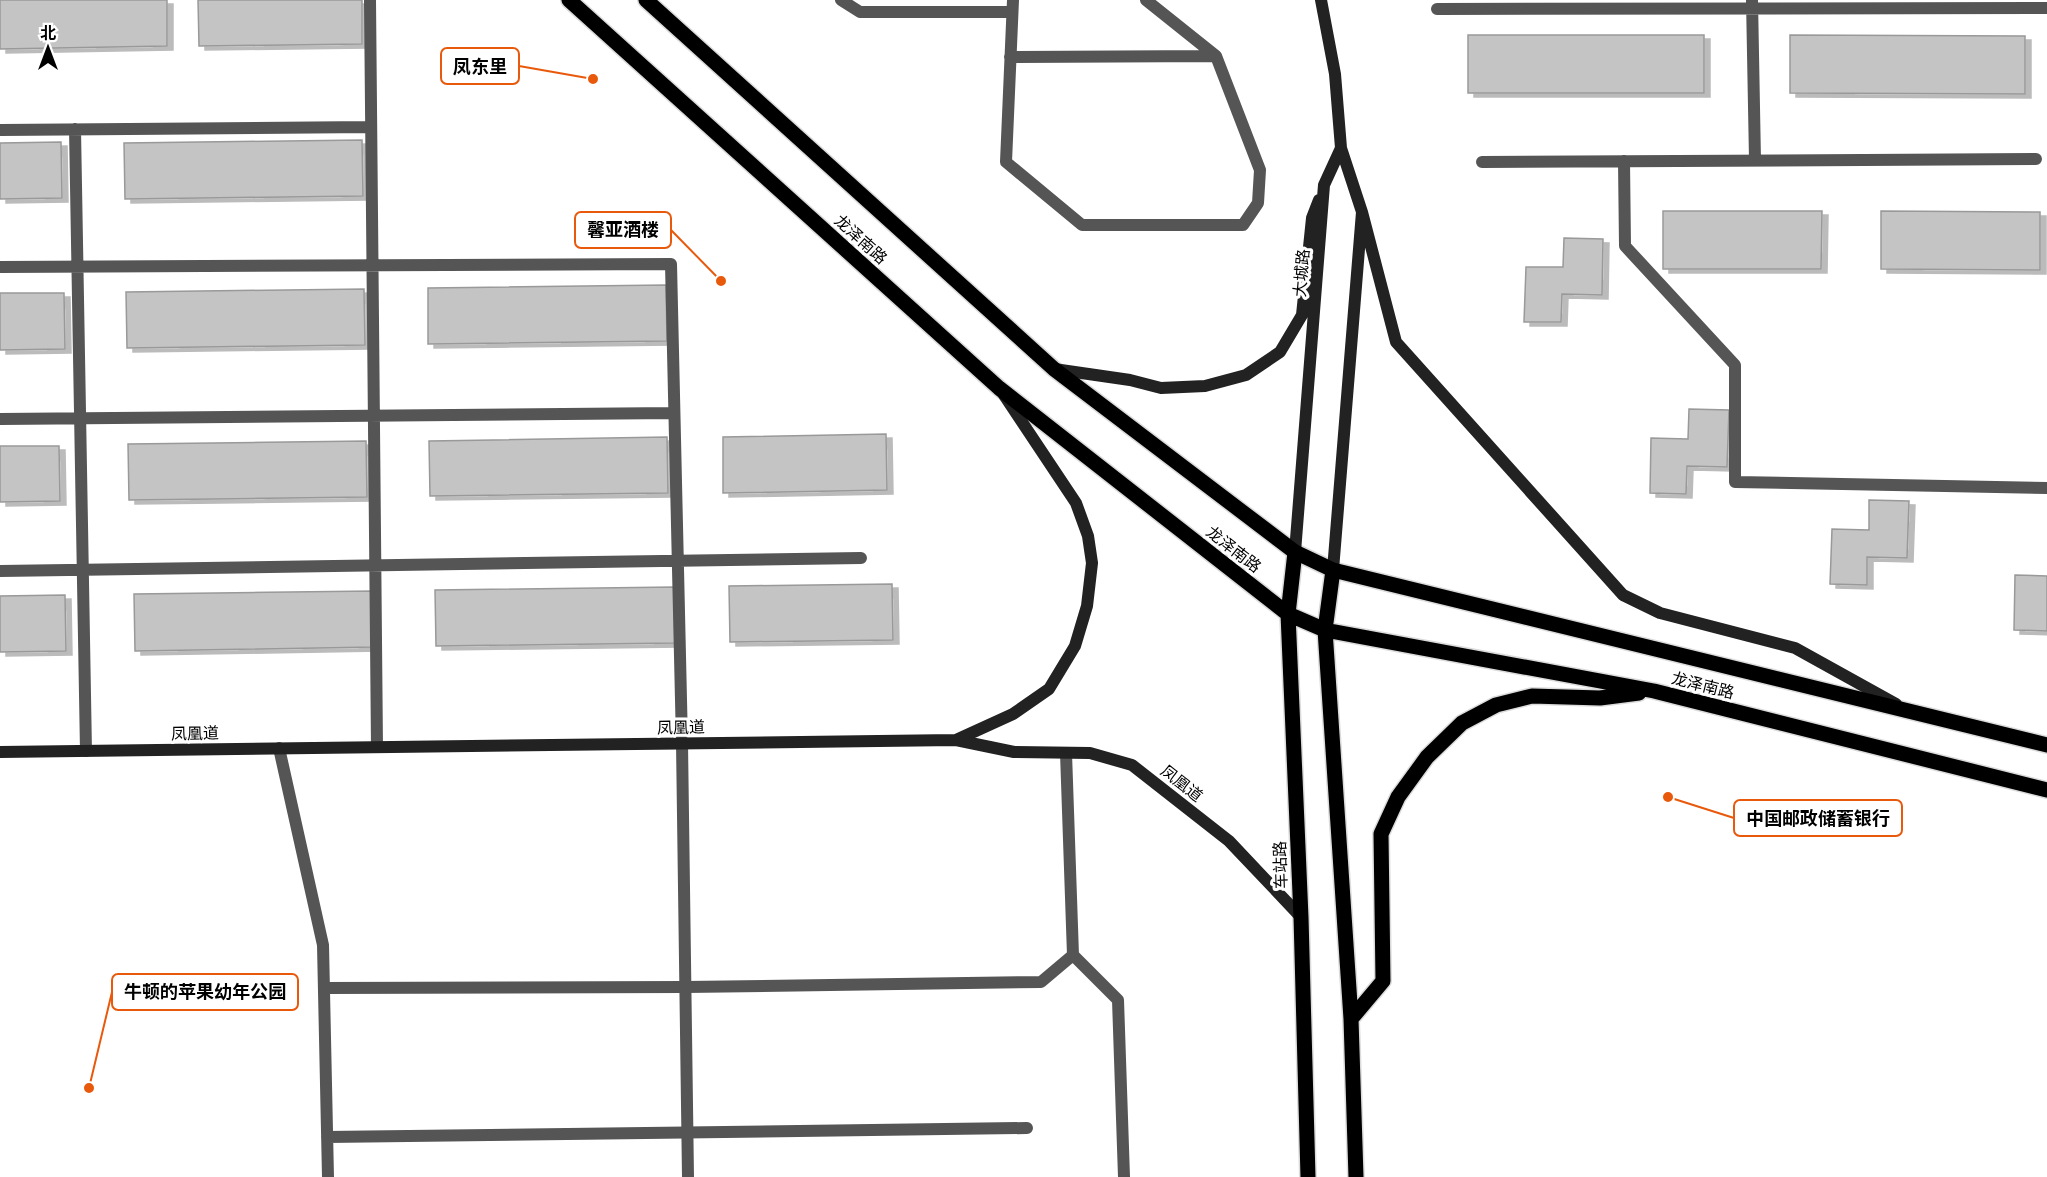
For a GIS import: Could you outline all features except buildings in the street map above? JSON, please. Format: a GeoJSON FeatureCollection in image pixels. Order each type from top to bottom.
{"type":"FeatureCollection","features":[{"type":"Feature","properties":{"kind":"main road","name":"龙泽南路"},"geometry":{"type":"LineString","coordinates":[[569,0],[999,387],[1288,614],[1325,630],[1654,691],[2047,790]]}},
{"type":"Feature","properties":{"kind":"main road","name":"龙泽南路"},"geometry":{"type":"LineString","coordinates":[[646,0],[1054,369],[1295,552],[1333,570],[2047,745]]}},
{"type":"Feature","properties":{"kind":"main road","name":"车站路"},"geometry":{"type":"LineString","coordinates":[[1295,552],[1288,614],[1308,1177]]}},
{"type":"Feature","properties":{"kind":"main road"},"geometry":{"type":"LineString","coordinates":[[1333,570],[1325,630],[1351,1019],[1356,1177]]}},
{"type":"Feature","properties":{"kind":"main road"},"geometry":{"type":"LineString","coordinates":[[1351,1019],[1383,981],[1381,834],[1398,797],[1427,757],[1462,723],[1496,705],[1532,696],[1600,698],[1654,691]]}},
{"type":"Feature","properties":{"kind":"street"},"geometry":{"type":"LineString","coordinates":[[370,0],[377,747]]}},
{"type":"Feature","properties":{"kind":"street"},"geometry":{"type":"LineString","coordinates":[[841,0],[860,12],[1012,6],[1006,162],[1082,225],[1243,225],[1258,203],[1260,170],[1216,56],[1146,0]]}},
{"type":"Feature","properties":{"kind":"street","name":"大城路"},"geometry":{"type":"LineString","coordinates":[[1295,552],[1324,185],[1341,148],[1335,74],[1321,0]]}},
{"type":"Feature","properties":{"kind":"street"},"geometry":{"type":"LineString","coordinates":[[1753,5],[1755,160]]}},
{"type":"Feature","properties":{"kind":"street"},"geometry":{"type":"LineString","coordinates":[[1437,9],[1753,5],[2047,8]]}},
{"type":"Feature","properties":{"kind":"street"},"geometry":{"type":"LineString","coordinates":[[1010,57],[1216,56]]}},
{"type":"Feature","properties":{"kind":"street"},"geometry":{"type":"LineString","coordinates":[[0,130],[371,127]]}},
{"type":"Feature","properties":{"kind":"street"},"geometry":{"type":"LineString","coordinates":[[75,129],[86,751]]}},
{"type":"Feature","properties":{"kind":"street"},"geometry":{"type":"LineString","coordinates":[[1341,148],[1362,212],[1396,342],[1623,595],[1660,613],[1795,648],[1905,709]]}},
{"type":"Feature","properties":{"kind":"street"},"geometry":{"type":"LineString","coordinates":[[1482,162],[2036,159]]}},
{"type":"Feature","properties":{"kind":"street"},"geometry":{"type":"LineString","coordinates":[[1624,161],[1625,246],[1735,365],[1735,482],[2047,488]]}},
{"type":"Feature","properties":{"kind":"street"},"geometry":{"type":"LineString","coordinates":[[1054,369],[1161,387],[1205,386],[1246,375],[1280,352],[1302,315],[1312,218],[1324,185]]}},
{"type":"Feature","properties":{"kind":"street"},"geometry":{"type":"LineString","coordinates":[[1333,570],[1362,212]]}},
{"type":"Feature","properties":{"kind":"street"},"geometry":{"type":"LineString","coordinates":[[0,267],[671,264],[682,743],[688,1177]]}},
{"type":"Feature","properties":{"kind":"street"},"geometry":{"type":"LineString","coordinates":[[956,740],[1013,714],[1049,689],[1075,646],[1087,606],[1092,563],[1089,536],[1076,503],[999,387]]}},
{"type":"Feature","properties":{"kind":"street"},"geometry":{"type":"LineString","coordinates":[[0,419],[674,413]]}},
{"type":"Feature","properties":{"kind":"street"},"geometry":{"type":"LineString","coordinates":[[0,571],[861,558]]}},
{"type":"Feature","properties":{"kind":"street","name":"凤凰道"},"geometry":{"type":"LineString","coordinates":[[0,752],[956,740],[1014,752],[1090,753],[1132,765],[1229,841],[1300,917]]}},
{"type":"Feature","properties":{"kind":"street"},"geometry":{"type":"LineString","coordinates":[[279,748],[323,945],[328,1177]]}},
{"type":"Feature","properties":{"kind":"street"},"geometry":{"type":"LineString","coordinates":[[1066,753],[1073,955],[1118,1000],[1124,1177]]}},
{"type":"Feature","properties":{"kind":"street"},"geometry":{"type":"LineString","coordinates":[[324,988],[686,987],[1041,982],[1073,955]]}},
{"type":"Feature","properties":{"kind":"street"},"geometry":{"type":"LineString","coordinates":[[327,1137],[1027,1128]]}},
{"type":"Feature","properties":{"kind":"place","name":"凤东里"},"geometry":{"type":"Point","coordinates":[593,79]}},
{"type":"Feature","properties":{"kind":"place","name":"馨亚酒楼"},"geometry":{"type":"Point","coordinates":[721,281]}},
{"type":"Feature","properties":{"kind":"place","name":"中国邮政储蓄银行"},"geometry":{"type":"Point","coordinates":[1668,797]}},
{"type":"Feature","properties":{"kind":"place","name":"牛顿的苹果幼年公园"},"geometry":{"type":"Point","coordinates":[89,1088]}}]}
